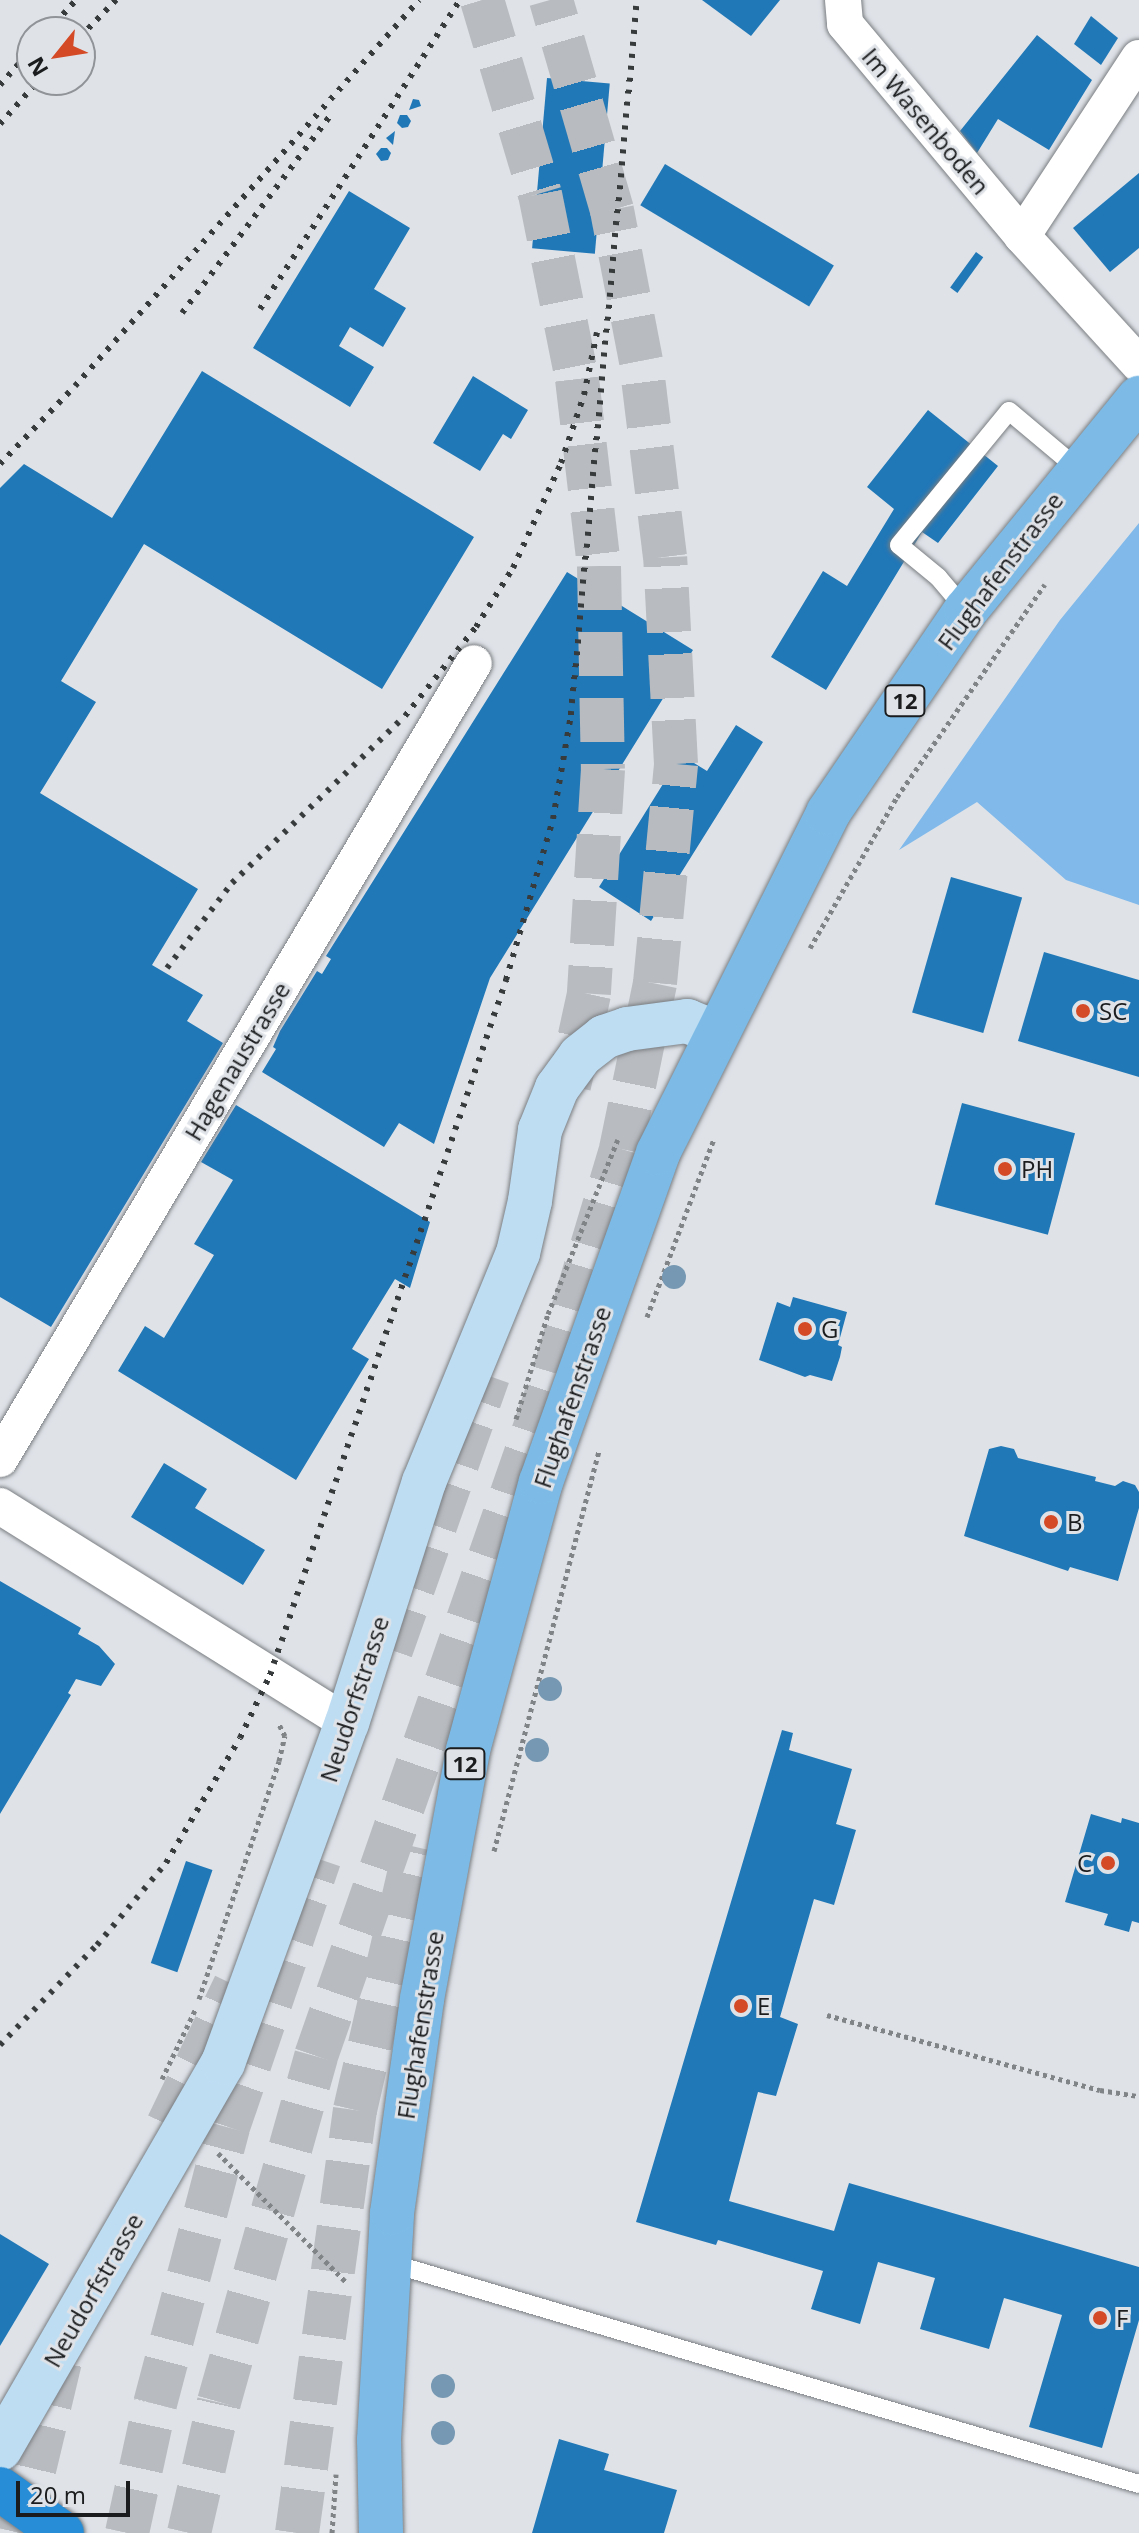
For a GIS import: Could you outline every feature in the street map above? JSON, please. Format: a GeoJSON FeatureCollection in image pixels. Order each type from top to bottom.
{"type":"FeatureCollection","features":[{"type":"Feature","properties":{"kind":"highway"},"geometry":{"type":"LineString","coordinates":[[0,2489],[62,2533]]}},
{"type":"Feature","properties":{"kind":"main road","name":"Flughafenstrasse"},"geometry":{"type":"LineString","coordinates":[[381,2533],[379,2440],[392,2213],[422,1999],[468,1750],[541,1482],[658,1153],[828,813],[966,610],[1139,398]]}},
{"type":"Feature","properties":{"kind":"street","name":"Im Wasenboden"},"geometry":{"type":"LineString","coordinates":[[843,0],[845,24],[1022,236],[1139,364]]}},
{"type":"Feature","properties":{"kind":"street"},"geometry":{"type":"LineString","coordinates":[[1022,236],[1139,58]]}},
{"type":"Feature","properties":{"kind":"street","name":"Hagenaustrasse"},"geometry":{"type":"LineString","coordinates":[[0,1459],[474,663]]}},
{"type":"Feature","properties":{"kind":"street","name":"Neudorfstrasse"},"geometry":{"type":"LineString","coordinates":[[0,2449],[223,2063],[347,1723],[424,1482],[518,1253],[530,1201],[540,1130],[557,1088],[580,1056],[604,1037],[627,1029],[687,1021],[716,1033]]}},
{"type":"Feature","properties":{"kind":"street"},"geometry":{"type":"LineString","coordinates":[[0,1506],[347,1723]]}},
{"type":"Feature","properties":{"kind":"lane"},"geometry":{"type":"LineString","coordinates":[[966,610],[938,577],[899,545],[1009,411],[1078,469]]}},
{"type":"Feature","properties":{"kind":"lane"},"geometry":{"type":"LineString","coordinates":[[389,2263],[1139,2484]]}},
{"type":"Feature","properties":{"kind":"path"},"geometry":{"type":"LineString","coordinates":[[805,958],[897,797],[1050,576]]}},
{"type":"Feature","properties":{"kind":"path"},"geometry":{"type":"LineString","coordinates":[[645,1323],[718,1130]]}},
{"type":"Feature","properties":{"kind":"path"},"geometry":{"type":"LineString","coordinates":[[491,1863],[601,1443]]}},
{"type":"Feature","properties":{"kind":"path"},"geometry":{"type":"LineString","coordinates":[[827,2015],[1100,2090],[1139,2096]]}},
{"type":"Feature","properties":{"kind":"shaded area"},"geometry":{"type":"Polygon","coordinates":[[[1139,523],[1139,905],[1066,880],[977,802],[899,850],[1060,620],[1139,523]]]}},
{"type":"Feature","properties":{"kind":"building"},"geometry":{"type":"Polygon","coordinates":[[[702,0],[780,0],[751,36],[702,0]]]}},
{"type":"Feature","properties":{"kind":"building"},"geometry":{"type":"Polygon","coordinates":[[[1091,16],[1118,38],[1101,65],[1074,44],[1091,16]]]}},
{"type":"Feature","properties":{"kind":"building"},"geometry":{"type":"Polygon","coordinates":[[[1037,35],[1092,80],[1049,150],[998,119],[977,153],[960,131],[1037,35]]]}},
{"type":"Feature","properties":{"kind":"building"},"geometry":{"type":"Polygon","coordinates":[[[547,78],[610,83],[595,254],[532,248],[547,78]]]}},
{"type":"Feature","properties":{"kind":"building"},"geometry":{"type":"Polygon","coordinates":[[[413,99],[419,100],[421,106],[409,110],[413,99]]]}},
{"type":"Feature","properties":{"kind":"building"},"geometry":{"type":"Polygon","coordinates":[[[400,115],[407,115],[411,121],[408,127],[402,128],[397,123],[400,115]]]}},
{"type":"Feature","properties":{"kind":"building"},"geometry":{"type":"Polygon","coordinates":[[[395,131],[393,145],[386,138],[395,131]]]}},
{"type":"Feature","properties":{"kind":"building"},"geometry":{"type":"Polygon","coordinates":[[[381,148],[387,148],[391,153],[388,160],[381,161],[376,154],[381,148]]]}},
{"type":"Feature","properties":{"kind":"building"},"geometry":{"type":"Polygon","coordinates":[[[665,164],[834,265],[809,307],[640,205],[665,164]]]}},
{"type":"Feature","properties":{"kind":"building"},"geometry":{"type":"Polygon","coordinates":[[[1139,173],[1139,248],[1110,272],[1073,228],[1139,173]]]}},
{"type":"Feature","properties":{"kind":"building"},"geometry":{"type":"Polygon","coordinates":[[[349,191],[410,228],[374,289],[406,308],[383,347],[350,327],[339,346],[374,367],[350,407],[253,348],[349,191]]]}},
{"type":"Feature","properties":{"kind":"building"},"geometry":{"type":"Polygon","coordinates":[[[976,252],[983,257],[957,293],[950,288],[976,252]]]}},
{"type":"Feature","properties":{"kind":"building"},"geometry":{"type":"Polygon","coordinates":[[[202,371],[474,537],[382,689],[144,544],[61,681],[96,702],[40,793],[198,889],[152,965],[203,995],[187,1021],[223,1043],[51,1327],[0,1297],[0,488],[24,464],[112,518],[202,371]]]}},
{"type":"Feature","properties":{"kind":"building"},"geometry":{"type":"Polygon","coordinates":[[[473,376],[528,410],[511,439],[503,434],[480,471],[433,443],[473,376]]]}},
{"type":"Feature","properties":{"kind":"building"},"geometry":{"type":"Polygon","coordinates":[[[928,410],[998,466],[938,543],[922,532],[826,690],[771,657],[823,571],[847,586],[894,509],[867,487],[928,410]]]}},
{"type":"Feature","properties":{"kind":"building"},"geometry":{"type":"Polygon","coordinates":[[[567,572],[693,650],[490,978],[434,1144],[399,1123],[384,1147],[262,1072],[276,1049],[273,1047],[280,1031],[317,971],[322,974],[331,959],[326,956],[567,572]]]}},
{"type":"Feature","properties":{"kind":"building"},"geometry":{"type":"Polygon","coordinates":[[[736,725],[763,742],[651,921],[599,887],[681,755],[707,771],[736,725]]]}},
{"type":"Feature","properties":{"kind":"building"},"geometry":{"type":"Polygon","coordinates":[[[951,877],[1022,897],[983,1033],[912,1013],[951,877]]]}},
{"type":"Feature","properties":{"kind":"building","name":"SC"},"geometry":{"type":"Polygon","coordinates":[[[1044,952],[1139,980],[1139,1077],[1018,1041],[1044,952]]]}},
{"type":"Feature","properties":{"kind":"building","name":"PH"},"geometry":{"type":"Polygon","coordinates":[[[962,1103],[1075,1133],[1048,1235],[935,1204],[962,1103]]]}},
{"type":"Feature","properties":{"kind":"building"},"geometry":{"type":"Polygon","coordinates":[[[236,1105],[430,1222],[410,1288],[395,1279],[352,1349],[369,1359],[296,1480],[118,1371],[145,1326],[164,1338],[214,1255],[194,1244],[233,1180],[201,1162],[236,1105]]]}},
{"type":"Feature","properties":{"kind":"building","name":"G"},"geometry":{"type":"Polygon","coordinates":[[[793,1297],[847,1312],[838,1345],[842,1347],[840,1357],[832,1381],[810,1375],[805,1377],[759,1360],[777,1302],[790,1307],[793,1297]]]}},
{"type":"Feature","properties":{"kind":"building","name":"B"},"geometry":{"type":"Polygon","coordinates":[[[1001,1446],[1014,1449],[1018,1458],[1096,1477],[1095,1481],[1115,1486],[1123,1481],[1135,1485],[1139,1492],[1139,1508],[1118,1581],[1070,1567],[1068,1571],[964,1536],[989,1449],[1001,1446]]]}},
{"type":"Feature","properties":{"kind":"building"},"geometry":{"type":"Polygon","coordinates":[[[164,1463],[207,1489],[195,1508],[265,1550],[243,1585],[131,1517],[164,1463]]]}},
{"type":"Feature","properties":{"kind":"building"},"geometry":{"type":"Polygon","coordinates":[[[0,1581],[81,1628],[78,1634],[99,1646],[115,1664],[101,1686],[76,1679],[68,1693],[71,1695],[0,1814],[0,1581]]]}},
{"type":"Feature","properties":{"kind":"building"},"geometry":{"type":"Polygon","coordinates":[[[782,1730],[793,1733],[789,1750],[852,1769],[836,1824],[856,1830],[834,1905],[814,1899],[780,2017],[798,2024],[776,2096],[758,2092],[729,2201],[834,2231],[849,2183],[1139,2267],[1139,2320],[1102,2448],[1029,2427],[1062,2315],[1004,2298],[989,2349],[920,2329],[935,2278],[878,2262],[860,2324],[811,2309],[823,2271],[718,2240],[716,2245],[636,2222],[782,1730]]]}},
{"type":"Feature","properties":{"kind":"building","name":"C"},"geometry":{"type":"Polygon","coordinates":[[[1091,1814],[1121,1823],[1122,1818],[1139,1823],[1139,1923],[1132,1921],[1129,1932],[1104,1925],[1108,1914],[1065,1902],[1091,1814]]]}},
{"type":"Feature","properties":{"kind":"building"},"geometry":{"type":"Polygon","coordinates":[[[186,1861],[212,1870],[177,1972],[151,1963],[186,1861]]]}},
{"type":"Feature","properties":{"kind":"building"},"geometry":{"type":"Polygon","coordinates":[[[0,2234],[49,2264],[0,2346],[0,2234]]]}},
{"type":"Feature","properties":{"kind":"building"},"geometry":{"type":"Polygon","coordinates":[[[559,2439],[609,2454],[604,2470],[677,2490],[664,2533],[532,2533],[559,2439]]]}},
{"type":"Feature","properties":{"kind":"tunnel"},"geometry":{"type":"LineString","coordinates":[[482,0],[540,194],[577,379],[599,566],[603,769],[589,994],[569,1086]]}},
{"type":"Feature","properties":{"kind":"tunnel"},"geometry":{"type":"LineString","coordinates":[[189,2533],[219,2402],[316,2056],[554,1373],[621,1149],[655,983],[676,764],[665,557],[641,361],[612,210],[551,0]]}},
{"type":"Feature","properties":{"kind":"tunnel"},"geometry":{"type":"LineString","coordinates":[[391,1650],[488,1376]]}},
{"type":"Feature","properties":{"kind":"tunnel"},"geometry":{"type":"LineString","coordinates":[[297,2533],[355,2110],[415,1847]]}},
{"type":"Feature","properties":{"kind":"tunnel"},"geometry":{"type":"LineString","coordinates":[[127,2533],[155,2404],[228,2127],[319,1859]]}},
{"type":"Feature","properties":{"kind":"tunnel"},"geometry":{"type":"LineString","coordinates":[[168,2125],[235,1985]]}},
{"type":"Feature","properties":{"kind":"tunnel"},"geometry":{"type":"LineString","coordinates":[[19,2533],[62,2353]]}},
{"type":"Feature","properties":{"kind":"railway"},"geometry":{"type":"LineString","coordinates":[[62,16],[76,0]]}},
{"type":"Feature","properties":{"kind":"railway"},"geometry":{"type":"LineString","coordinates":[[96,21],[116,0]]}},
{"type":"Feature","properties":{"kind":"railway"},"geometry":{"type":"LineString","coordinates":[[0,464],[75,386],[419,0]]}},
{"type":"Feature","properties":{"kind":"railway"},"geometry":{"type":"LineString","coordinates":[[260,309],[460,0]]}},
{"type":"Feature","properties":{"kind":"railway"},"geometry":{"type":"LineString","coordinates":[[0,2045],[97,1945],[166,1863],[240,1738],[270,1675],[506,980],[553,819],[571,715],[637,0]]}},
{"type":"Feature","properties":{"kind":"railway"},"geometry":{"type":"LineString","coordinates":[[0,85],[16,67]]}},
{"type":"Feature","properties":{"kind":"railway"},"geometry":{"type":"LineString","coordinates":[[0,124],[25,96]]}},
{"type":"Feature","properties":{"kind":"railway"},"geometry":{"type":"LineString","coordinates":[[182,313],[332,113]]}},
{"type":"Feature","properties":{"kind":"railway"},"geometry":{"type":"LineString","coordinates":[[167,968],[232,883],[405,716],[476,627],[513,568],[561,463],[584,395],[597,332]]}},
{"type":"Feature","properties":{"kind":"place","name":"SC"},"geometry":{"type":"Point","coordinates":[1083,1011]}},
{"type":"Feature","properties":{"kind":"place","name":"PH"},"geometry":{"type":"Point","coordinates":[1005,1169]}},
{"type":"Feature","properties":{"kind":"place","name":"G"},"geometry":{"type":"Point","coordinates":[805,1329]}},
{"type":"Feature","properties":{"kind":"place","name":"B"},"geometry":{"type":"Point","coordinates":[1051,1522]}},
{"type":"Feature","properties":{"kind":"place","name":"C"},"geometry":{"type":"Point","coordinates":[1108,1863]}},
{"type":"Feature","properties":{"kind":"place","name":"E"},"geometry":{"type":"Point","coordinates":[741,2006]}},
{"type":"Feature","properties":{"kind":"place","name":"F"},"geometry":{"type":"Point","coordinates":[1100,2318]}}]}
